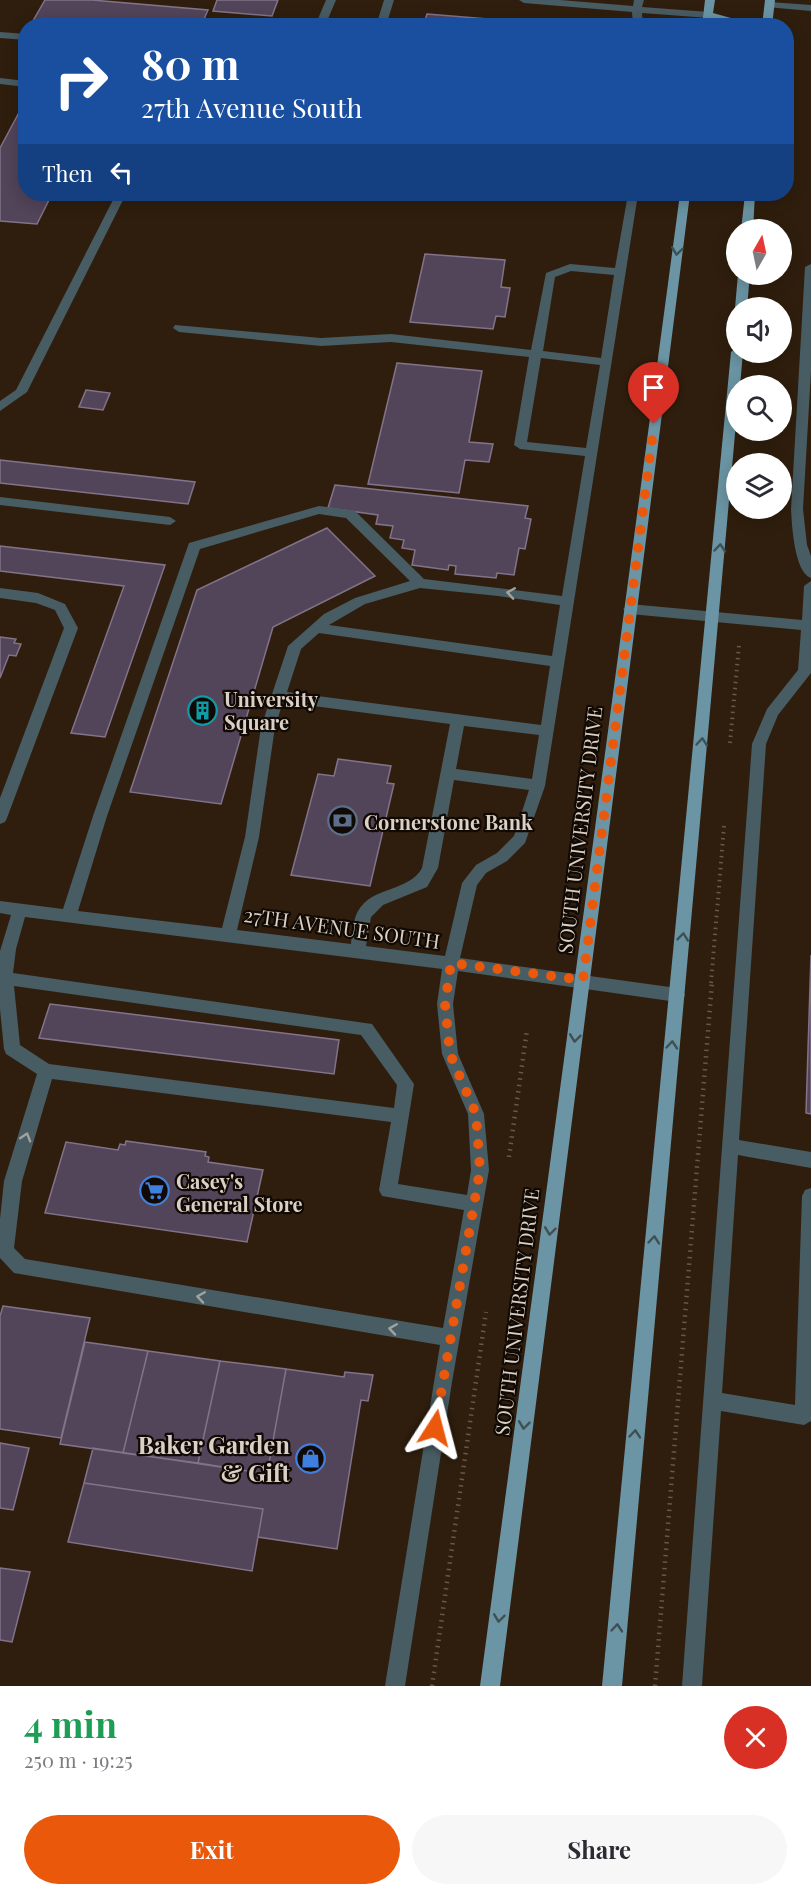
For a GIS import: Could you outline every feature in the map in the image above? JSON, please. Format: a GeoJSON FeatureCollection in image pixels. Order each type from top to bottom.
{"type":"FeatureCollection","features":[{"type":"Feature","properties":{"kind":"main road"},"geometry":{"type":"LineString","coordinates":[[708,18],[710,0]]}},
{"type":"Feature","properties":{"kind":"main road"},"geometry":{"type":"LineString","coordinates":[[758,0],[770,2],[768,18]]}},
{"type":"Feature","properties":{"kind":"main road","name":"SOUTH UNIVERSITY DRIVE"},"geometry":{"type":"LineString","coordinates":[[490,1686],[684,201]]}},
{"type":"Feature","properties":{"kind":"main road"},"geometry":{"type":"LineString","coordinates":[[748,219],[749,201]]}},
{"type":"Feature","properties":{"kind":"main road"},"geometry":{"type":"LineString","coordinates":[[612,1686],[736,363]]}},
{"type":"Feature","properties":{"kind":"street"},"geometry":{"type":"LineString","coordinates":[[323,18],[331,0]]}},
{"type":"Feature","properties":{"kind":"street"},"geometry":{"type":"LineString","coordinates":[[383,18],[389,0]]}},
{"type":"Feature","properties":{"kind":"street"},"geometry":{"type":"LineString","coordinates":[[524,0],[638,4],[699,18]]}},
{"type":"Feature","properties":{"kind":"street"},"geometry":{"type":"LineString","coordinates":[[770,2],[811,8]]}},
{"type":"Feature","properties":{"kind":"street"},"geometry":{"type":"LineString","coordinates":[[0,35],[18,36]]}},
{"type":"Feature","properties":{"kind":"street"},"geometry":{"type":"LineString","coordinates":[[0,81],[18,83]]}},
{"type":"Feature","properties":{"kind":"street"},"geometry":{"type":"LineString","coordinates":[[0,407],[21,392],[117,201]]}},
{"type":"Feature","properties":{"kind":"street"},"geometry":{"type":"LineString","coordinates":[[395,1686],[480,1170],[476,1114],[450,1054],[445,1004],[451,963],[470,884],[481,869],[502,857],[520,839],[538,786],[632,201]]}},
{"type":"Feature","properties":{"kind":"street"},"geometry":{"type":"LineString","coordinates":[[592,453],[520,445],[549,275],[570,267],[621,272]]}},
{"type":"Feature","properties":{"kind":"street"},"geometry":{"type":"LineString","coordinates":[[811,267],[808,365],[796,509],[800,545],[811,573]]}},
{"type":"Feature","properties":{"kind":"street"},"geometry":{"type":"LineString","coordinates":[[179,328],[321,342],[391,338],[606,362]]}},
{"type":"Feature","properties":{"kind":"street"},"geometry":{"type":"LineString","coordinates":[[0,501],[170,521]]}},
{"type":"Feature","properties":{"kind":"street"},"geometry":{"type":"LineString","coordinates":[[69,915],[100,816],[194,546],[319,510],[350,514],[420,583]]}},
{"type":"Feature","properties":{"kind":"street"},"geometry":{"type":"LineString","coordinates":[[228,934],[252,837],[268,727],[295,646],[330,617],[360,601],[420,583],[498,591],[569,602]]}},
{"type":"Feature","properties":{"kind":"street"},"geometry":{"type":"LineString","coordinates":[[692,1686],[759,744],[772,712],[805,671],[811,586]]}},
{"type":"Feature","properties":{"kind":"street"},"geometry":{"type":"LineString","coordinates":[[0,593],[38,598],[60,607],[71,628],[0,818]]}},
{"type":"Feature","properties":{"kind":"street"},"geometry":{"type":"LineString","coordinates":[[630,609],[809,625]]}},
{"type":"Feature","properties":{"kind":"street"},"geometry":{"type":"LineString","coordinates":[[315,628],[559,662]]}},
{"type":"Feature","properties":{"kind":"street"},"geometry":{"type":"LineString","coordinates":[[278,696],[548,731]]}},
{"type":"Feature","properties":{"kind":"street"},"geometry":{"type":"LineString","coordinates":[[357,951],[364,914],[378,901],[422,883],[430,868],[458,720]]}},
{"type":"Feature","properties":{"kind":"street"},"geometry":{"type":"LineString","coordinates":[[448,773],[538,786]]}},
{"type":"Feature","properties":{"kind":"street","name":"27TH AVENUE SOUTH"},"geometry":{"type":"LineString","coordinates":[[0,907],[583,980],[677,995]]}},
{"type":"Feature","properties":{"kind":"street"},"geometry":{"type":"LineString","coordinates":[[20,909],[8,949],[2,980],[12,1048],[46,1071],[400,1116]]}},
{"type":"Feature","properties":{"kind":"street"},"geometry":{"type":"LineString","coordinates":[[2,980],[366,1029],[406,1084],[388,1190],[475,1204]]}},
{"type":"Feature","properties":{"kind":"street"},"geometry":{"type":"LineString","coordinates":[[46,1071],[8,1173],[5,1251],[20,1267],[451,1338]]}},
{"type":"Feature","properties":{"kind":"street"},"geometry":{"type":"LineString","coordinates":[[731,1146],[811,1160]]}},
{"type":"Feature","properties":{"kind":"street"},"geometry":{"type":"LineString","coordinates":[[712,1400],[804,1416],[811,1196]]}},
{"type":"Feature","properties":{"kind":"path"},"geometry":{"type":"LineString","coordinates":[[730,753],[739,645]]}},
{"type":"Feature","properties":{"kind":"path"},"geometry":{"type":"LineString","coordinates":[[655,1686],[724,823]]}},
{"type":"Feature","properties":{"kind":"path"},"geometry":{"type":"LineString","coordinates":[[509,1159],[527,1030]]}},
{"type":"Feature","properties":{"kind":"path"},"geometry":{"type":"LineString","coordinates":[[432,1686],[487,1311]]}},
{"type":"Feature","properties":{"kind":"building"},"geometry":{"type":"Polygon","coordinates":[[[45,0],[92,0],[208,10],[204,18],[35,18],[45,0]]]}},
{"type":"Feature","properties":{"kind":"building"},"geometry":{"type":"Polygon","coordinates":[[[217,0],[278,0],[272,16],[213,11],[217,0]]]}},
{"type":"Feature","properties":{"kind":"building"},"geometry":{"type":"Polygon","coordinates":[[[427,14],[476,18],[426,18],[427,14]]]}},
{"type":"Feature","properties":{"kind":"building"},"geometry":{"type":"Polygon","coordinates":[[[18,114],[18,201],[48,201],[37,224],[0,221],[0,148],[18,114]]]}},
{"type":"Feature","properties":{"kind":"building"},"geometry":{"type":"Polygon","coordinates":[[[425,254],[505,260],[501,287],[510,288],[505,317],[496,316],[493,329],[410,322],[425,254]]]}},
{"type":"Feature","properties":{"kind":"building"},"geometry":{"type":"Polygon","coordinates":[[[397,363],[482,371],[469,442],[493,444],[489,462],[465,460],[459,493],[368,484],[397,363]]]}},
{"type":"Feature","properties":{"kind":"building"},"geometry":{"type":"Polygon","coordinates":[[[86,390],[110,393],[103,410],[79,407],[86,390]]]}},
{"type":"Feature","properties":{"kind":"building"},"geometry":{"type":"Polygon","coordinates":[[[0,460],[195,482],[188,504],[0,483],[0,460]]]}},
{"type":"Feature","properties":{"kind":"building"},"geometry":{"type":"Polygon","coordinates":[[[335,485],[528,506],[525,518],[531,519],[525,549],[519,548],[514,575],[497,573],[496,578],[455,574],[456,566],[449,565],[448,570],[412,565],[415,550],[402,548],[404,540],[390,538],[393,526],[376,524],[378,515],[328,508],[335,485]]]}},
{"type":"Feature","properties":{"kind":"building","name":"University Square"},"geometry":{"type":"Polygon","coordinates":[[[327,528],[375,576],[273,627],[221,804],[130,792],[197,590],[327,528]]]}},
{"type":"Feature","properties":{"kind":"building"},"geometry":{"type":"Polygon","coordinates":[[[0,546],[165,565],[105,737],[71,733],[124,586],[0,571],[0,546]]]}},
{"type":"Feature","properties":{"kind":"building"},"geometry":{"type":"Polygon","coordinates":[[[0,637],[16,639],[14,643],[21,644],[16,656],[9,655],[0,678],[0,637]]]}},
{"type":"Feature","properties":{"kind":"building"},"geometry":{"type":"Polygon","coordinates":[[[338,759],[391,766],[387,783],[394,784],[370,886],[291,875],[318,774],[334,776],[338,759]]]}},
{"type":"Feature","properties":{"kind":"building"},"geometry":{"type":"Polygon","coordinates":[[[811,955],[811,1114],[806,1113],[811,955]]]}},
{"type":"Feature","properties":{"kind":"building"},"geometry":{"type":"Polygon","coordinates":[[[50,1004],[339,1040],[334,1074],[39,1038],[50,1004]]]}},
{"type":"Feature","properties":{"kind":"building","name":"Casey's General Store"},"geometry":{"type":"Polygon","coordinates":[[[126,1141],[206,1152],[205,1156],[209,1157],[208,1162],[263,1170],[247,1242],[45,1213],[66,1142],[118,1150],[120,1144],[125,1145],[126,1141]]]}},
{"type":"Feature","properties":{"kind":"building"},"geometry":{"type":"Polygon","coordinates":[[[3,1306],[90,1318],[61,1438],[0,1429],[0,1316],[3,1306]]]}},
{"type":"Feature","properties":{"kind":"building"},"geometry":{"type":"Polygon","coordinates":[[[85,1342],[148,1351],[123,1453],[60,1444],[85,1342]]]}},
{"type":"Feature","properties":{"kind":"building"},"geometry":{"type":"Polygon","coordinates":[[[148,1351],[220,1361],[198,1463],[123,1453],[148,1351]]]}},
{"type":"Feature","properties":{"kind":"building"},"geometry":{"type":"Polygon","coordinates":[[[220,1361],[286,1369],[267,1474],[198,1463],[220,1361]]]}},
{"type":"Feature","properties":{"kind":"building","name":"Baker Garden & Gift"},"geometry":{"type":"Polygon","coordinates":[[[286,1369],[344,1377],[345,1372],[373,1375],[368,1401],[361,1400],[337,1549],[258,1537],[263,1509],[84,1483],[93,1448],[267,1474],[286,1369]]]}},
{"type":"Feature","properties":{"kind":"building"},"geometry":{"type":"Polygon","coordinates":[[[0,1443],[29,1448],[13,1510],[0,1508],[0,1443]]]}},
{"type":"Feature","properties":{"kind":"building"},"geometry":{"type":"Polygon","coordinates":[[[84,1483],[263,1509],[252,1571],[68,1542],[84,1483]]]}},
{"type":"Feature","properties":{"kind":"building"},"geometry":{"type":"Polygon","coordinates":[[[0,1568],[30,1572],[12,1642],[0,1640],[0,1568]]]}},
{"type":"Feature","properties":{"kind":"place","name":"University Square"},"geometry":{"type":"Point","coordinates":[203,710]}},
{"type":"Feature","properties":{"kind":"place","name":"Cornerstone Bank"},"geometry":{"type":"Point","coordinates":[343,821]}},
{"type":"Feature","properties":{"kind":"place","name":"Casey's General Store"},"geometry":{"type":"Point","coordinates":[155,1191]}},
{"type":"Feature","properties":{"kind":"place","name":"Baker Garden & Gift"},"geometry":{"type":"Point","coordinates":[311,1458]}},
{"type":"Feature","properties":{"kind":"route"},"geometry":{"type":"LineString","coordinates":[[435,1428],[480,1170],[476,1114],[450,1054],[445,1004],[451,963],[583,980],[654,424]]}}]}
